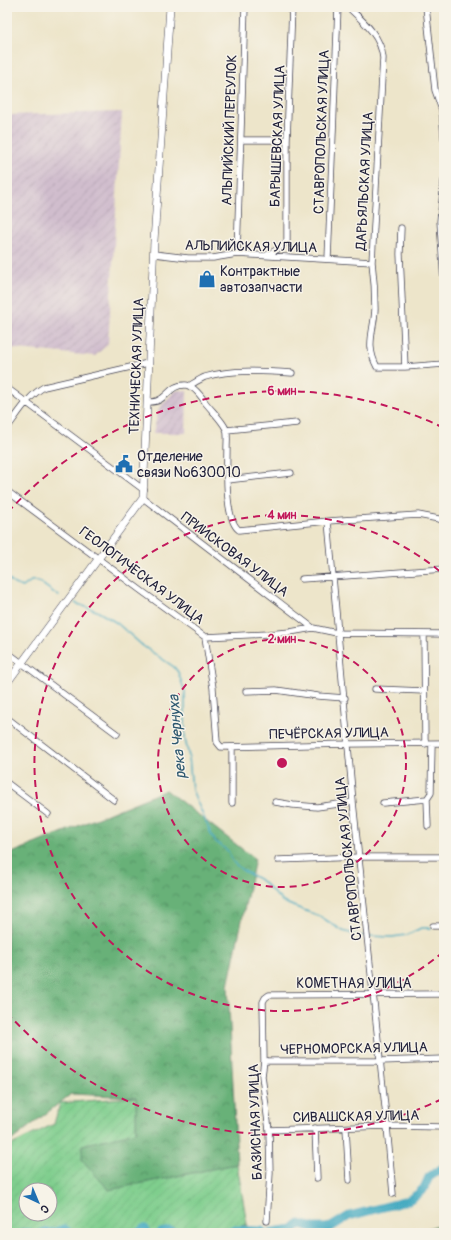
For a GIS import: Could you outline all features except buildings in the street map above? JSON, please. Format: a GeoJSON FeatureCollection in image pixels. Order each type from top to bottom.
{"type":"FeatureCollection","features":[{"type":"Feature","properties":{"kind":"street","name":"ТЕХНИЧЕСКАЯ УЛИЦА"},"geometry":{"type":"LineString","coordinates":[[7,683],[143,498],[154,254],[170,7]]}},
{"type":"Feature","properties":{"kind":"street","name":"АЛЬПИЙСКИЙ ПЕРЕУЛОК"},"geometry":{"type":"LineString","coordinates":[[237,254],[245,7]]}},
{"type":"Feature","properties":{"kind":"street","name":"БАРЫШЕВСКАЯ УЛИЦА"},"geometry":{"type":"LineString","coordinates":[[267,255],[278,249],[286,241],[287,140],[292,7]]}},
{"type":"Feature","properties":{"kind":"street","name":"СТАВРОПОЛЬСКАЯ УЛИЦА"},"geometry":{"type":"LineString","coordinates":[[328,259],[338,7]]}},
{"type":"Feature","properties":{"kind":"street","name":"ДАРЬЯЛЬСКАЯ УЛИЦА"},"geometry":{"type":"LineString","coordinates":[[348,7],[367,25],[374,35],[382,48],[383,58],[372,262],[375,287],[375,311],[373,331],[370,342],[373,358],[377,367],[405,367]]}},
{"type":"Feature","properties":{"kind":"street"},"geometry":{"type":"LineString","coordinates":[[426,7],[435,90],[442,110],[444,138]]}},
{"type":"Feature","properties":{"kind":"street"},"geometry":{"type":"LineString","coordinates":[[241,140],[287,140]]}},
{"type":"Feature","properties":{"kind":"street"},"geometry":{"type":"LineString","coordinates":[[444,181],[440,221],[444,284]]}},
{"type":"Feature","properties":{"kind":"street"},"geometry":{"type":"LineString","coordinates":[[400,228],[405,367],[444,364]]}},
{"type":"Feature","properties":{"kind":"street","name":"АЛЬПИЙСКАЯ УЛИЦА"},"geometry":{"type":"LineString","coordinates":[[154,254],[188,258],[213,258],[237,254],[267,255],[372,262]]}},
{"type":"Feature","properties":{"kind":"street"},"geometry":{"type":"LineString","coordinates":[[7,428],[38,391],[44,388],[148,364]]}},
{"type":"Feature","properties":{"kind":"street"},"geometry":{"type":"LineString","coordinates":[[188,386],[205,378],[221,374],[259,371],[292,373]]}},
{"type":"Feature","properties":{"kind":"street"},"geometry":{"type":"LineString","coordinates":[[148,402],[158,401],[177,386],[188,386],[198,393],[227,430],[228,502],[232,522],[239,530],[328,521],[418,515],[444,520]]}},
{"type":"Feature","properties":{"kind":"street"},"geometry":{"type":"LineString","coordinates":[[7,388],[144,490]]}},
{"type":"Feature","properties":{"kind":"street"},"geometry":{"type":"LineString","coordinates":[[227,430],[297,423]]}},
{"type":"Feature","properties":{"kind":"street"},"geometry":{"type":"LineString","coordinates":[[227,480],[292,473]]}},
{"type":"Feature","properties":{"kind":"street","name":"ГЕОЛОГИЧЕСКАЯ УЛИЦА"},"geometry":{"type":"LineString","coordinates":[[7,491],[205,637],[275,634],[313,628],[337,633],[444,634]]}},
{"type":"Feature","properties":{"kind":"street","name":"ПРИИСКОВАЯ УЛИЦА"},"geometry":{"type":"LineString","coordinates":[[143,498],[313,628]]}},
{"type":"Feature","properties":{"kind":"street","name":"СТАВРОПОЛЬСКАЯ УЛИЦА"},"geometry":{"type":"LineString","coordinates":[[328,521],[337,633],[345,698],[353,802],[387,1126],[392,1194]]}},
{"type":"Feature","properties":{"kind":"street"},"geometry":{"type":"LineString","coordinates":[[302,579],[444,569]]}},
{"type":"Feature","properties":{"kind":"street"},"geometry":{"type":"LineString","coordinates":[[424,634],[425,744]]}},
{"type":"Feature","properties":{"kind":"street","name":"ПЕЧЁРСКАЯ УЛИЦА"},"geometry":{"type":"LineString","coordinates":[[205,637],[213,688],[217,742],[221,747],[444,743]]}},
{"type":"Feature","properties":{"kind":"street"},"geometry":{"type":"LineString","coordinates":[[7,652],[117,734]]}},
{"type":"Feature","properties":{"kind":"street"},"geometry":{"type":"LineString","coordinates":[[376,689],[424,691]]}},
{"type":"Feature","properties":{"kind":"street"},"geometry":{"type":"LineString","coordinates":[[246,691],[276,690],[345,698]]}},
{"type":"Feature","properties":{"kind":"street"},"geometry":{"type":"LineString","coordinates":[[7,718],[114,800]]}},
{"type":"Feature","properties":{"kind":"street"},"geometry":{"type":"LineString","coordinates":[[428,826],[427,799],[431,793],[432,744]]}},
{"type":"Feature","properties":{"kind":"street"},"geometry":{"type":"LineString","coordinates":[[232,747],[232,803]]}},
{"type":"Feature","properties":{"kind":"street"},"geometry":{"type":"LineString","coordinates":[[7,783],[48,814]]}},
{"type":"Feature","properties":{"kind":"street"},"geometry":{"type":"LineString","coordinates":[[383,803],[427,799]]}},
{"type":"Feature","properties":{"kind":"street"},"geometry":{"type":"LineString","coordinates":[[275,802],[317,808],[353,802]]}},
{"type":"Feature","properties":{"kind":"street"},"geometry":{"type":"LineString","coordinates":[[278,860],[444,857]]}},
{"type":"Feature","properties":{"kind":"street"},"geometry":{"type":"LineString","coordinates":[[433,926],[444,926]]}},
{"type":"Feature","properties":{"kind":"street","name":"КОМЕТНАЯ УЛИЦА"},"geometry":{"type":"LineString","coordinates":[[265,998],[269,996],[444,994]]}},
{"type":"Feature","properties":{"kind":"street","name":"БАЗИСНАЯ УЛИЦА"},"geometry":{"type":"LineString","coordinates":[[265,998],[264,1061],[262,1076],[269,1130],[270,1173],[267,1221]]}},
{"type":"Feature","properties":{"kind":"street","name":"ЧЕРНОМОРСКАЯ УЛИЦА"},"geometry":{"type":"LineString","coordinates":[[264,1061],[380,1061],[444,1059]]}},
{"type":"Feature","properties":{"kind":"street","name":"СИВАШСКАЯ УЛИЦА"},"geometry":{"type":"LineString","coordinates":[[269,1130],[387,1126],[444,1127]]}},
{"type":"Feature","properties":{"kind":"street"},"geometry":{"type":"LineString","coordinates":[[315,1128],[317,1178]]}},
{"type":"Feature","properties":{"kind":"street"},"geometry":{"type":"LineString","coordinates":[[346,1128],[349,1180]]}},
{"type":"Feature","properties":{"kind":"shaded area"},"geometry":{"type":"Polygon","coordinates":[[[122,112],[108,344],[95,356],[7,348],[7,115],[122,112]]]}},
{"type":"Feature","properties":{"kind":"shaded area"},"geometry":{"type":"Polygon","coordinates":[[[175,391],[187,391],[186,433],[153,433],[159,408],[175,391]]]}},
{"type":"Feature","properties":{"kind":"green space"},"geometry":{"type":"Polygon","coordinates":[[[166,790],[255,859],[228,986],[237,1164],[109,1190],[70,1148],[136,1132],[136,1097],[71,1094],[7,1144],[7,855],[166,790]]]}},
{"type":"Feature","properties":{"kind":"green space"},"geometry":{"type":"Polygon","coordinates":[[[136,1097],[136,1132],[82,1145],[82,1160],[109,1190],[237,1164],[247,1224],[219,1233],[7,1233],[7,1147],[54,1124],[60,1103],[136,1097]]]}},
{"type":"Feature","properties":{"kind":"green space"},"geometry":{"type":"Polygon","coordinates":[[[444,1223],[444,1233],[414,1233],[444,1223]]]}},
{"type":"Feature","properties":{"kind":"green space"},"geometry":{"type":"Polygon","coordinates":[[[247,1224],[252,1233],[219,1233],[247,1224]]]}},
{"type":"Feature","properties":{"kind":"waterway","name":"река Чернуха"},"geometry":{"type":"LineString","coordinates":[[7,578],[14,584],[23,587],[31,581],[38,582],[59,596]]}},
{"type":"Feature","properties":{"kind":"waterway","name":"река Чернуха"},"geometry":{"type":"LineString","coordinates":[[75,603],[97,611],[117,623],[143,646],[174,667],[178,672],[185,692],[185,739],[189,757],[192,790],[212,836],[216,842],[228,851],[233,862],[242,870],[262,881],[283,902],[321,917],[343,931],[364,936]]}},
{"type":"Feature","properties":{"kind":"waterway","name":"река Чернуха"},"geometry":{"type":"LineString","coordinates":[[368,936],[392,937],[407,935],[421,928],[431,928]]}},
{"type":"Feature","properties":{"kind":"waterway"},"geometry":{"type":"LineString","coordinates":[[272,1232],[293,1229],[300,1224],[314,1228],[331,1227],[349,1216],[407,1201],[424,1188],[429,1177],[444,1167]]}},
{"type":"Feature","properties":{"kind":"waterway"},"geometry":{"type":"LineString","coordinates":[[52,1233],[64,1229],[68,1233]]}},
{"type":"Feature","properties":{"kind":"waterway"},"geometry":{"type":"LineString","coordinates":[[139,1233],[143,1229],[145,1229],[147,1233]]}},
{"type":"Feature","properties":{"kind":"waterway"},"geometry":{"type":"LineString","coordinates":[[226,1233],[233,1230],[262,1231]]}},
{"type":"Feature","properties":{"kind":"waterway"},"geometry":{"type":"LineString","coordinates":[[161,1233],[170,1231],[175,1233]]}},
{"type":"Feature","properties":{"kind":"waterway"},"geometry":{"type":"LineString","coordinates":[[23,1233],[30,1233]]}},
{"type":"Feature","properties":{"kind":"waterway"},"geometry":{"type":"LineString","coordinates":[[42,1233],[52,1233]]}},
{"type":"Feature","properties":{"kind":"place","name":"Контрактные автозапчасти"},"geometry":{"type":"Point","coordinates":[207,279]}},
{"type":"Feature","properties":{"kind":"place","name":"Отделение связи №630010"},"geometry":{"type":"Point","coordinates":[124,464]}}]}
